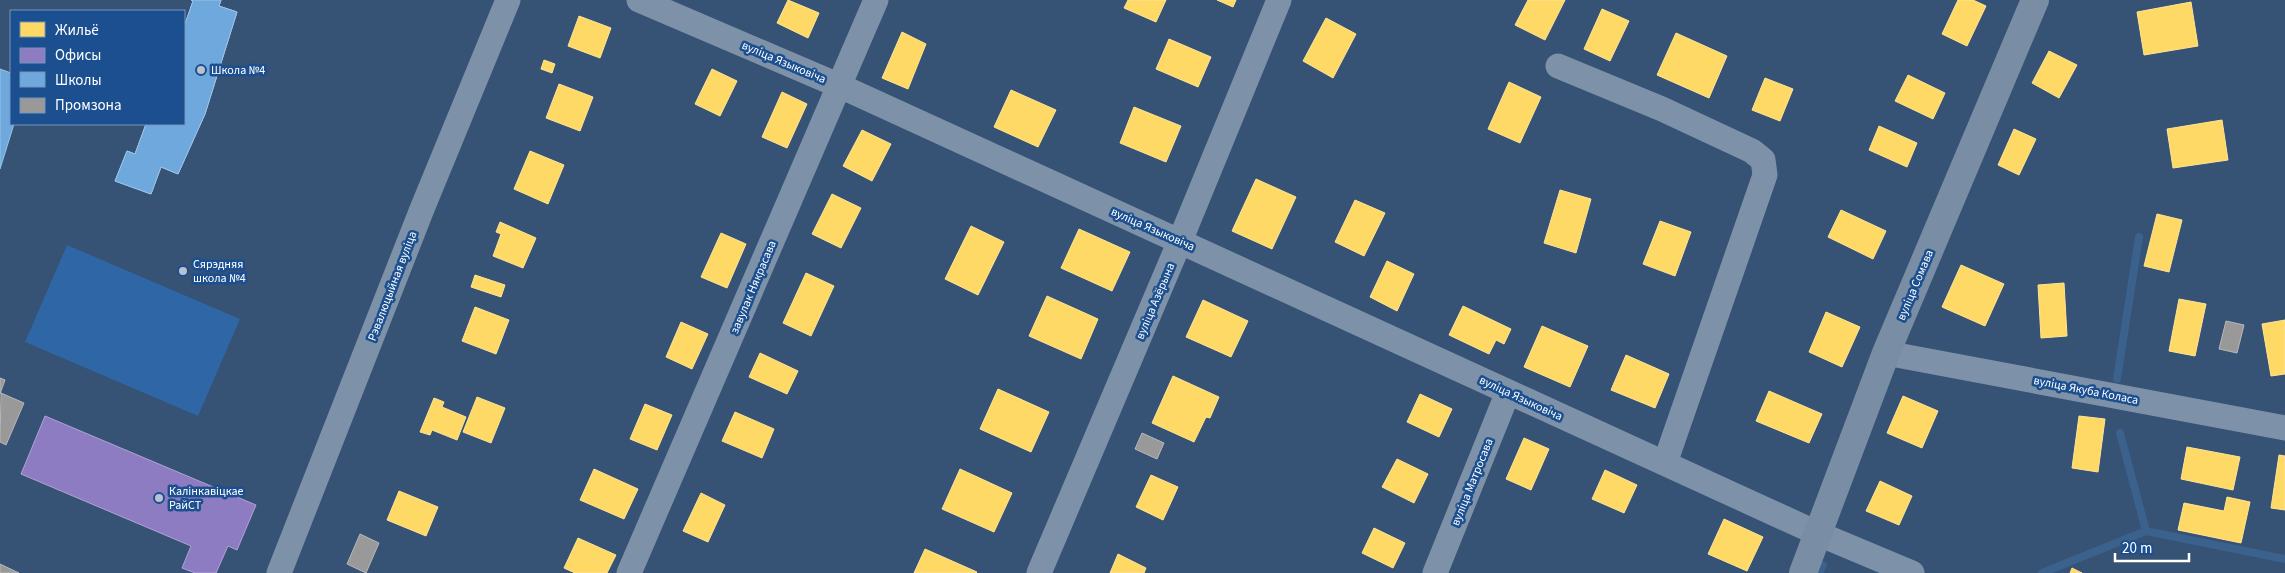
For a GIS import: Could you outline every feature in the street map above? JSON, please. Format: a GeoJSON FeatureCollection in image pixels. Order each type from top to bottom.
{"type":"FeatureCollection","features":[{"type":"Feature","properties":{"kind":"street","name":"Рэвалюцыйная вуліца"},"geometry":{"type":"LineString","coordinates":[[279,573],[422,209],[508,0]]}},
{"type":"Feature","properties":{"kind":"street","name":"вуліца Языковіча"},"geometry":{"type":"LineString","coordinates":[[639,0],[840,86],[1819,534],[1912,573]]}},
{"type":"Feature","properties":{"kind":"street","name":"завулак Някрасава"},"geometry":{"type":"LineString","coordinates":[[628,573],[876,0]]}},
{"type":"Feature","properties":{"kind":"street","name":"вуліца Азёрына"},"geometry":{"type":"LineString","coordinates":[[1039,573],[1180,241],[1279,0]]}},
{"type":"Feature","properties":{"kind":"street","name":"вуліца Сомава"},"geometry":{"type":"LineString","coordinates":[[1803,573],[1886,353],[2035,0]]}},
{"type":"Feature","properties":{"kind":"street"},"geometry":{"type":"LineString","coordinates":[[1558,66],[1662,109],[1752,151],[1763,160],[1765,175],[1665,463]]}},
{"type":"Feature","properties":{"kind":"street","name":"вуліца Якуба Коласа"},"geometry":{"type":"LineString","coordinates":[[1886,353],[2285,428]]}},
{"type":"Feature","properties":{"kind":"street","name":"вуліца Матросава"},"geometry":{"type":"LineString","coordinates":[[1436,573],[1508,392]]}},
{"type":"Feature","properties":{"kind":"shaded area"},"geometry":{"type":"Polygon","coordinates":[[[67,245],[240,319],[198,416],[25,342],[67,245]]]}},
{"type":"Feature","properties":{"kind":"building: Жильё"},"geometry":{"type":"Polygon","coordinates":[[[788,0],[819,13],[808,38],[777,23],[788,0]]]}},
{"type":"Feature","properties":{"kind":"building: Жильё"},"geometry":{"type":"Polygon","coordinates":[[[1128,0],[1166,0],[1156,22],[1124,8],[1128,0]]]}},
{"type":"Feature","properties":{"kind":"building: Жильё"},"geometry":{"type":"Polygon","coordinates":[[[1217,0],[1236,0],[1233,7],[1217,0]]]}},
{"type":"Feature","properties":{"kind":"building: Жильё"},"geometry":{"type":"Polygon","coordinates":[[[1528,0],[1565,0],[1545,40],[1515,25],[1528,0]]]}},
{"type":"Feature","properties":{"kind":"building: Жильё"},"geometry":{"type":"Polygon","coordinates":[[[1958,0],[1973,0],[1986,6],[1967,46],[1942,34],[1958,0]]]}},
{"type":"Feature","properties":{"kind":"building: Жильё"},"geometry":{"type":"Polygon","coordinates":[[[2191,2],[2198,46],[2144,55],[2137,12],[2191,2]]]}},
{"type":"Feature","properties":{"kind":"building: Жильё"},"geometry":{"type":"Polygon","coordinates":[[[1602,9],[1629,21],[1610,61],[1584,49],[1602,9]]]}},
{"type":"Feature","properties":{"kind":"building: Жильё"},"geometry":{"type":"Polygon","coordinates":[[[579,16],[611,28],[600,58],[568,46],[579,16]]]}},
{"type":"Feature","properties":{"kind":"building: Жильё"},"geometry":{"type":"Polygon","coordinates":[[[1326,18],[1356,34],[1333,78],[1303,61],[1326,18]]]}},
{"type":"Feature","properties":{"kind":"building: Жильё"},"geometry":{"type":"Polygon","coordinates":[[[902,32],[926,44],[908,89],[882,78],[902,32]]]}},
{"type":"Feature","properties":{"kind":"building: Жильё"},"geometry":{"type":"Polygon","coordinates":[[[1676,33],[1727,56],[1709,98],[1657,75],[1676,33]]]}},
{"type":"Feature","properties":{"kind":"building: Жильё"},"geometry":{"type":"Polygon","coordinates":[[[1169,39],[1211,57],[1198,87],[1156,69],[1169,39]]]}},
{"type":"Feature","properties":{"kind":"building: Жильё"},"geometry":{"type":"Polygon","coordinates":[[[2049,51],[2077,65],[2059,98],[2032,83],[2049,51]]]}},
{"type":"Feature","properties":{"kind":"building: Жильё"},"geometry":{"type":"Polygon","coordinates":[[[544,60],[555,64],[552,73],[541,69],[544,60]]]}},
{"type":"Feature","properties":{"kind":"building: Жильё"},"geometry":{"type":"Polygon","coordinates":[[[712,69],[737,81],[720,116],[695,104],[712,69]]]}},
{"type":"Feature","properties":{"kind":"building: Жильё"},"geometry":{"type":"Polygon","coordinates":[[[1908,75],[1945,93],[1933,119],[1895,101],[1908,75]]]}},
{"type":"Feature","properties":{"kind":"building: Жильё"},"geometry":{"type":"Polygon","coordinates":[[[1765,78],[1793,89],[1780,121],[1752,110],[1765,78]]]}},
{"type":"Feature","properties":{"kind":"building: Жильё"},"geometry":{"type":"Polygon","coordinates":[[[1509,82],[1541,97],[1520,143],[1488,129],[1509,82]]]}},
{"type":"Feature","properties":{"kind":"building: Жильё"},"geometry":{"type":"Polygon","coordinates":[[[559,84],[593,97],[580,131],[546,118],[559,84]]]}},
{"type":"Feature","properties":{"kind":"building: Жильё"},"geometry":{"type":"Polygon","coordinates":[[[1011,90],[1056,110],[1038,147],[994,127],[1011,90]]]}},
{"type":"Feature","properties":{"kind":"building: Жильё"},"geometry":{"type":"Polygon","coordinates":[[[782,92],[807,104],[787,148],[762,137],[782,92]]]}},
{"type":"Feature","properties":{"kind":"building: Жильё"},"geometry":{"type":"Polygon","coordinates":[[[1134,107],[1181,126],[1166,162],[1120,143],[1134,107]]]}},
{"type":"Feature","properties":{"kind":"building: Жильё"},"geometry":{"type":"Polygon","coordinates":[[[2222,120],[2228,160],[2173,168],[2167,129],[2222,120]]]}},
{"type":"Feature","properties":{"kind":"building: Жильё"},"geometry":{"type":"Polygon","coordinates":[[[1879,126],[1917,143],[1907,167],[1869,150],[1879,126]]]}},
{"type":"Feature","properties":{"kind":"building: Жильё"},"geometry":{"type":"Polygon","coordinates":[[[2014,129],[2036,139],[2019,175],[1998,165],[2014,129]]]}},
{"type":"Feature","properties":{"kind":"building: Жильё"},"geometry":{"type":"Polygon","coordinates":[[[862,130],[891,144],[872,181],[843,166],[862,130]]]}},
{"type":"Feature","properties":{"kind":"building: Жильё"},"geometry":{"type":"Polygon","coordinates":[[[530,151],[564,165],[548,204],[514,189],[530,151]]]}},
{"type":"Feature","properties":{"kind":"building: Жильё"},"geometry":{"type":"Polygon","coordinates":[[[1256,179],[1296,197],[1272,249],[1232,231],[1256,179]]]}},
{"type":"Feature","properties":{"kind":"building: Жильё"},"geometry":{"type":"Polygon","coordinates":[[[1560,190],[1591,199],[1576,253],[1544,243],[1560,190]]]}},
{"type":"Feature","properties":{"kind":"building: Жильё"},"geometry":{"type":"Polygon","coordinates":[[[832,194],[861,208],[841,248],[812,234],[832,194]]]}},
{"type":"Feature","properties":{"kind":"building: Жильё"},"geometry":{"type":"Polygon","coordinates":[[[1355,200],[1385,213],[1364,256],[1335,242],[1355,200]]]}},
{"type":"Feature","properties":{"kind":"building: Жильё"},"geometry":{"type":"Polygon","coordinates":[[[1841,210],[1886,231],[1873,259],[1828,237],[1841,210]]]}},
{"type":"Feature","properties":{"kind":"building: Жильё"},"geometry":{"type":"Polygon","coordinates":[[[2157,214],[2182,220],[2169,272],[2144,266],[2157,214]]]}},
{"type":"Feature","properties":{"kind":"building: Жильё"},"geometry":{"type":"Polygon","coordinates":[[[1660,221],[1691,232],[1675,276],[1643,264],[1660,221]]]}},
{"type":"Feature","properties":{"kind":"building: Жильё"},"geometry":{"type":"Polygon","coordinates":[[[500,222],[536,238],[523,268],[493,256],[501,234],[496,232],[500,222]]]}},
{"type":"Feature","properties":{"kind":"building: Жильё"},"geometry":{"type":"Polygon","coordinates":[[[971,226],[1004,242],[978,295],[945,279],[971,226]]]}},
{"type":"Feature","properties":{"kind":"building: Жильё"},"geometry":{"type":"Polygon","coordinates":[[[1079,229],[1130,252],[1112,291],[1061,268],[1079,229]]]}},
{"type":"Feature","properties":{"kind":"building: Жильё"},"geometry":{"type":"Polygon","coordinates":[[[721,233],[746,244],[727,288],[701,277],[721,233]]]}},
{"type":"Feature","properties":{"kind":"building: Жильё"},"geometry":{"type":"Polygon","coordinates":[[[1387,261],[1414,274],[1397,311],[1370,297],[1387,261]]]}},
{"type":"Feature","properties":{"kind":"building: Жильё"},"geometry":{"type":"Polygon","coordinates":[[[1961,265],[2004,284],[1985,326],[1942,307],[1961,265]]]}},
{"type":"Feature","properties":{"kind":"building: Жильё"},"geometry":{"type":"Polygon","coordinates":[[[806,273],[834,286],[811,336],[783,323],[806,273]]]}},
{"type":"Feature","properties":{"kind":"building: Жильё"},"geometry":{"type":"Polygon","coordinates":[[[475,275],[505,285],[501,297],[471,287],[475,275]]]}},
{"type":"Feature","properties":{"kind":"building: Жильё"},"geometry":{"type":"Polygon","coordinates":[[[2064,283],[2067,336],[2041,338],[2038,285],[2064,283]]]}},
{"type":"Feature","properties":{"kind":"building: Жильё"},"geometry":{"type":"Polygon","coordinates":[[[1047,296],[1098,319],[1081,359],[1029,336],[1047,296]]]}},
{"type":"Feature","properties":{"kind":"building: Жильё"},"geometry":{"type":"Polygon","coordinates":[[[2179,299],[2206,304],[2195,356],[2169,351],[2179,299]]]}},
{"type":"Feature","properties":{"kind":"building: Жильё"},"geometry":{"type":"Polygon","coordinates":[[[1203,300],[1248,321],[1231,357],[1186,337],[1203,300]]]}},
{"type":"Feature","properties":{"kind":"building: Жильё"},"geometry":{"type":"Polygon","coordinates":[[[1463,306],[1511,329],[1504,344],[1496,340],[1489,354],[1449,335],[1463,306]]]}},
{"type":"Feature","properties":{"kind":"building: Жильё"},"geometry":{"type":"Polygon","coordinates":[[[475,307],[509,320],[496,354],[462,341],[475,307]]]}},
{"type":"Feature","properties":{"kind":"building: Жильё"},"geometry":{"type":"Polygon","coordinates":[[[1826,312],[1860,327],[1842,367],[1809,352],[1826,312]]]}},
{"type":"Feature","properties":{"kind":"building: Жильё"},"geometry":{"type":"Polygon","coordinates":[[[2285,320],[2285,374],[2271,376],[2262,324],[2285,320]]]}},
{"type":"Feature","properties":{"kind":"building: Жильё"},"geometry":{"type":"Polygon","coordinates":[[[681,322],[708,334],[692,369],[666,357],[681,322]]]}},
{"type":"Feature","properties":{"kind":"building: Жильё"},"geometry":{"type":"Polygon","coordinates":[[[1542,326],[1588,346],[1570,387],[1524,367],[1542,326]]]}},
{"type":"Feature","properties":{"kind":"building: Жильё"},"geometry":{"type":"Polygon","coordinates":[[[760,353],[798,371],[787,394],[749,377],[760,353]]]}},
{"type":"Feature","properties":{"kind":"building: Жильё"},"geometry":{"type":"Polygon","coordinates":[[[1626,355],[1669,374],[1655,408],[1611,390],[1626,355]]]}},
{"type":"Feature","properties":{"kind":"building: Жильё"},"geometry":{"type":"Polygon","coordinates":[[[1173,376],[1219,397],[1210,418],[1206,417],[1194,442],[1152,423],[1173,376]]]}},
{"type":"Feature","properties":{"kind":"building: Жильё"},"geometry":{"type":"Polygon","coordinates":[[[998,389],[1049,412],[1031,452],[980,429],[998,389]]]}},
{"type":"Feature","properties":{"kind":"building: Жильё"},"geometry":{"type":"Polygon","coordinates":[[[1769,391],[1822,414],[1809,443],[1756,421],[1769,391]]]}},
{"type":"Feature","properties":{"kind":"building: Жильё"},"geometry":{"type":"Polygon","coordinates":[[[1420,394],[1452,409],[1439,437],[1407,422],[1420,394]]]}},
{"type":"Feature","properties":{"kind":"building: Жильё"},"geometry":{"type":"Polygon","coordinates":[[[1903,396],[1938,411],[1922,448],[1887,433],[1903,396]]]}},
{"type":"Feature","properties":{"kind":"building: Жильё"},"geometry":{"type":"Polygon","coordinates":[[[477,397],[505,408],[491,443],[463,432],[477,397]]]}},
{"type":"Feature","properties":{"kind":"building: Жильё"},"geometry":{"type":"Polygon","coordinates":[[[434,398],[444,402],[442,407],[466,417],[457,440],[432,430],[430,435],[420,432],[434,398]]]}},
{"type":"Feature","properties":{"kind":"building: Жильё"},"geometry":{"type":"Polygon","coordinates":[[[645,404],[672,415],[657,450],[630,439],[645,404]]]}},
{"type":"Feature","properties":{"kind":"building: Жильё"},"geometry":{"type":"Polygon","coordinates":[[[735,412],[774,429],[762,458],[722,441],[735,412]]]}},
{"type":"Feature","properties":{"kind":"building: Жильё"},"geometry":{"type":"Polygon","coordinates":[[[2079,416],[2105,419],[2098,472],[2072,468],[2079,416]]]}},
{"type":"Feature","properties":{"kind":"building: Жильё"},"geometry":{"type":"Polygon","coordinates":[[[1524,438],[1549,449],[1531,490],[1506,479],[1524,438]]]}},
{"type":"Feature","properties":{"kind":"building: Жильё"},"geometry":{"type":"Polygon","coordinates":[[[2187,447],[2240,457],[2233,490],[2181,479],[2187,447]]]}},
{"type":"Feature","properties":{"kind":"building: Жильё"},"geometry":{"type":"Polygon","coordinates":[[[2279,455],[2285,456],[2285,510],[2271,508],[2279,455]]]}},
{"type":"Feature","properties":{"kind":"building: Жильё"},"geometry":{"type":"Polygon","coordinates":[[[1397,459],[1428,474],[1414,503],[1382,487],[1397,459]]]}},
{"type":"Feature","properties":{"kind":"building: Жильё"},"geometry":{"type":"Polygon","coordinates":[[[594,469],[638,489],[624,519],[580,500],[594,469]]]}},
{"type":"Feature","properties":{"kind":"building: Жильё"},"geometry":{"type":"Polygon","coordinates":[[[960,469],[1012,493],[994,532],[942,509],[960,469]]]}},
{"type":"Feature","properties":{"kind":"building: Жильё"},"geometry":{"type":"Polygon","coordinates":[[[1605,470],[1637,485],[1624,513],[1592,499],[1605,470]]]}},
{"type":"Feature","properties":{"kind":"building: Жильё"},"geometry":{"type":"Polygon","coordinates":[[[1151,475],[1178,487],[1163,520],[1136,507],[1151,475]]]}},
{"type":"Feature","properties":{"kind":"building: Жильё"},"geometry":{"type":"Polygon","coordinates":[[[1880,481],[1912,496],[1899,525],[1866,511],[1880,481]]]}},
{"type":"Feature","properties":{"kind":"building: Жильё"},"geometry":{"type":"Polygon","coordinates":[[[399,491],[438,507],[426,536],[387,520],[399,491]]]}},
{"type":"Feature","properties":{"kind":"building: Жильё"},"geometry":{"type":"Polygon","coordinates":[[[701,493],[725,505],[708,542],[683,531],[701,493]]]}},
{"type":"Feature","properties":{"kind":"building: Жильё"},"geometry":{"type":"Polygon","coordinates":[[[2227,497],[2250,502],[2241,543],[2178,530],[2184,503],[2224,511],[2227,497]]]}},
{"type":"Feature","properties":{"kind":"building: Жильё"},"geometry":{"type":"Polygon","coordinates":[[[1724,519],[1763,537],[1747,571],[1708,554],[1724,519]]]}},
{"type":"Feature","properties":{"kind":"building: Жильё"},"geometry":{"type":"Polygon","coordinates":[[[1374,528],[1405,543],[1393,568],[1362,553],[1374,528]]]}},
{"type":"Feature","properties":{"kind":"building: Жильё"},"geometry":{"type":"Polygon","coordinates":[[[578,538],[616,555],[607,573],[575,573],[564,568],[578,538]]]}},
{"type":"Feature","properties":{"kind":"building: Жильё"},"geometry":{"type":"Polygon","coordinates":[[[925,549],[977,572],[914,573],[925,549]]]}},
{"type":"Feature","properties":{"kind":"building: Жильё"},"geometry":{"type":"Polygon","coordinates":[[[1118,554],[1146,568],[1144,573],[1110,573],[1118,554]]]}},
{"type":"Feature","properties":{"kind":"building: Жильё"},"geometry":{"type":"Polygon","coordinates":[[[2072,568],[2082,573],[2070,573],[2072,568]]]}},
{"type":"Feature","properties":{"kind":"building: Офисы","name":"Калінкавіцкае РайСТ"},"geometry":{"type":"Polygon","coordinates":[[[45,416],[256,505],[237,550],[228,546],[216,573],[195,573],[182,568],[191,546],[21,474],[45,416]]]}},
{"type":"Feature","properties":{"kind":"building: Школы","name":"Школа №4"},"geometry":{"type":"Polygon","coordinates":[[[191,0],[221,0],[219,6],[237,12],[205,114],[178,174],[161,167],[151,194],[115,181],[127,151],[135,154],[146,125],[185,125],[185,24],[193,1],[191,0]]]}},
{"type":"Feature","properties":{"kind":"building: Школы","name":"Школа №4"},"geometry":{"type":"Polygon","coordinates":[[[191,0],[221,0],[219,6],[237,12],[205,114],[178,174],[161,167],[151,194],[115,181],[127,151],[135,154],[146,125],[185,125],[185,24],[193,1],[191,0]]]}},
{"type":"Feature","properties":{"kind":"building: Школы"},"geometry":{"type":"Polygon","coordinates":[[[0,69],[10,73],[10,125],[14,125],[0,169],[0,69]]]}},
{"type":"Feature","properties":{"kind":"building: Промзона"},"geometry":{"type":"Polygon","coordinates":[[[2226,321],[2244,325],[2237,353],[2219,349],[2226,321]]]}},
{"type":"Feature","properties":{"kind":"building: Промзона"},"geometry":{"type":"Polygon","coordinates":[[[0,378],[5,380],[0,394],[0,378]]]}},
{"type":"Feature","properties":{"kind":"building: Промзона"},"geometry":{"type":"Polygon","coordinates":[[[1,393],[24,403],[6,445],[0,442],[1,393]]]}},
{"type":"Feature","properties":{"kind":"building: Промзона"},"geometry":{"type":"Polygon","coordinates":[[[1142,433],[1164,443],[1157,459],[1135,449],[1142,433]]]}},
{"type":"Feature","properties":{"kind":"building: Промзона"},"geometry":{"type":"Polygon","coordinates":[[[360,534],[379,543],[366,573],[347,564],[360,534]]]}},
{"type":"Feature","properties":{"kind":"building: Промзона"},"geometry":{"type":"Polygon","coordinates":[[[0,564],[19,573],[0,573],[0,564]]]}},
{"type":"Feature","properties":{"kind":"waterway"},"geometry":{"type":"LineString","coordinates":[[2117,379],[2139,237]]}},
{"type":"Feature","properties":{"kind":"waterway"},"geometry":{"type":"LineString","coordinates":[[2120,433],[2146,531],[2285,559]]}},
{"type":"Feature","properties":{"kind":"waterway"},"geometry":{"type":"LineString","coordinates":[[2042,573],[2146,531]]}},
{"type":"Feature","properties":{"kind":"waterway"},"geometry":{"type":"LineString","coordinates":[[1819,573],[1823,565]]}},
{"type":"Feature","properties":{"kind":"place","name":"Школа №4"},"geometry":{"type":"Point","coordinates":[201,70]}},
{"type":"Feature","properties":{"kind":"place","name":"Сярэдняя школа №4"},"geometry":{"type":"Point","coordinates":[183,271]}},
{"type":"Feature","properties":{"kind":"place","name":"Калінкавіцкае РайСТ"},"geometry":{"type":"Point","coordinates":[159,498]}}]}
